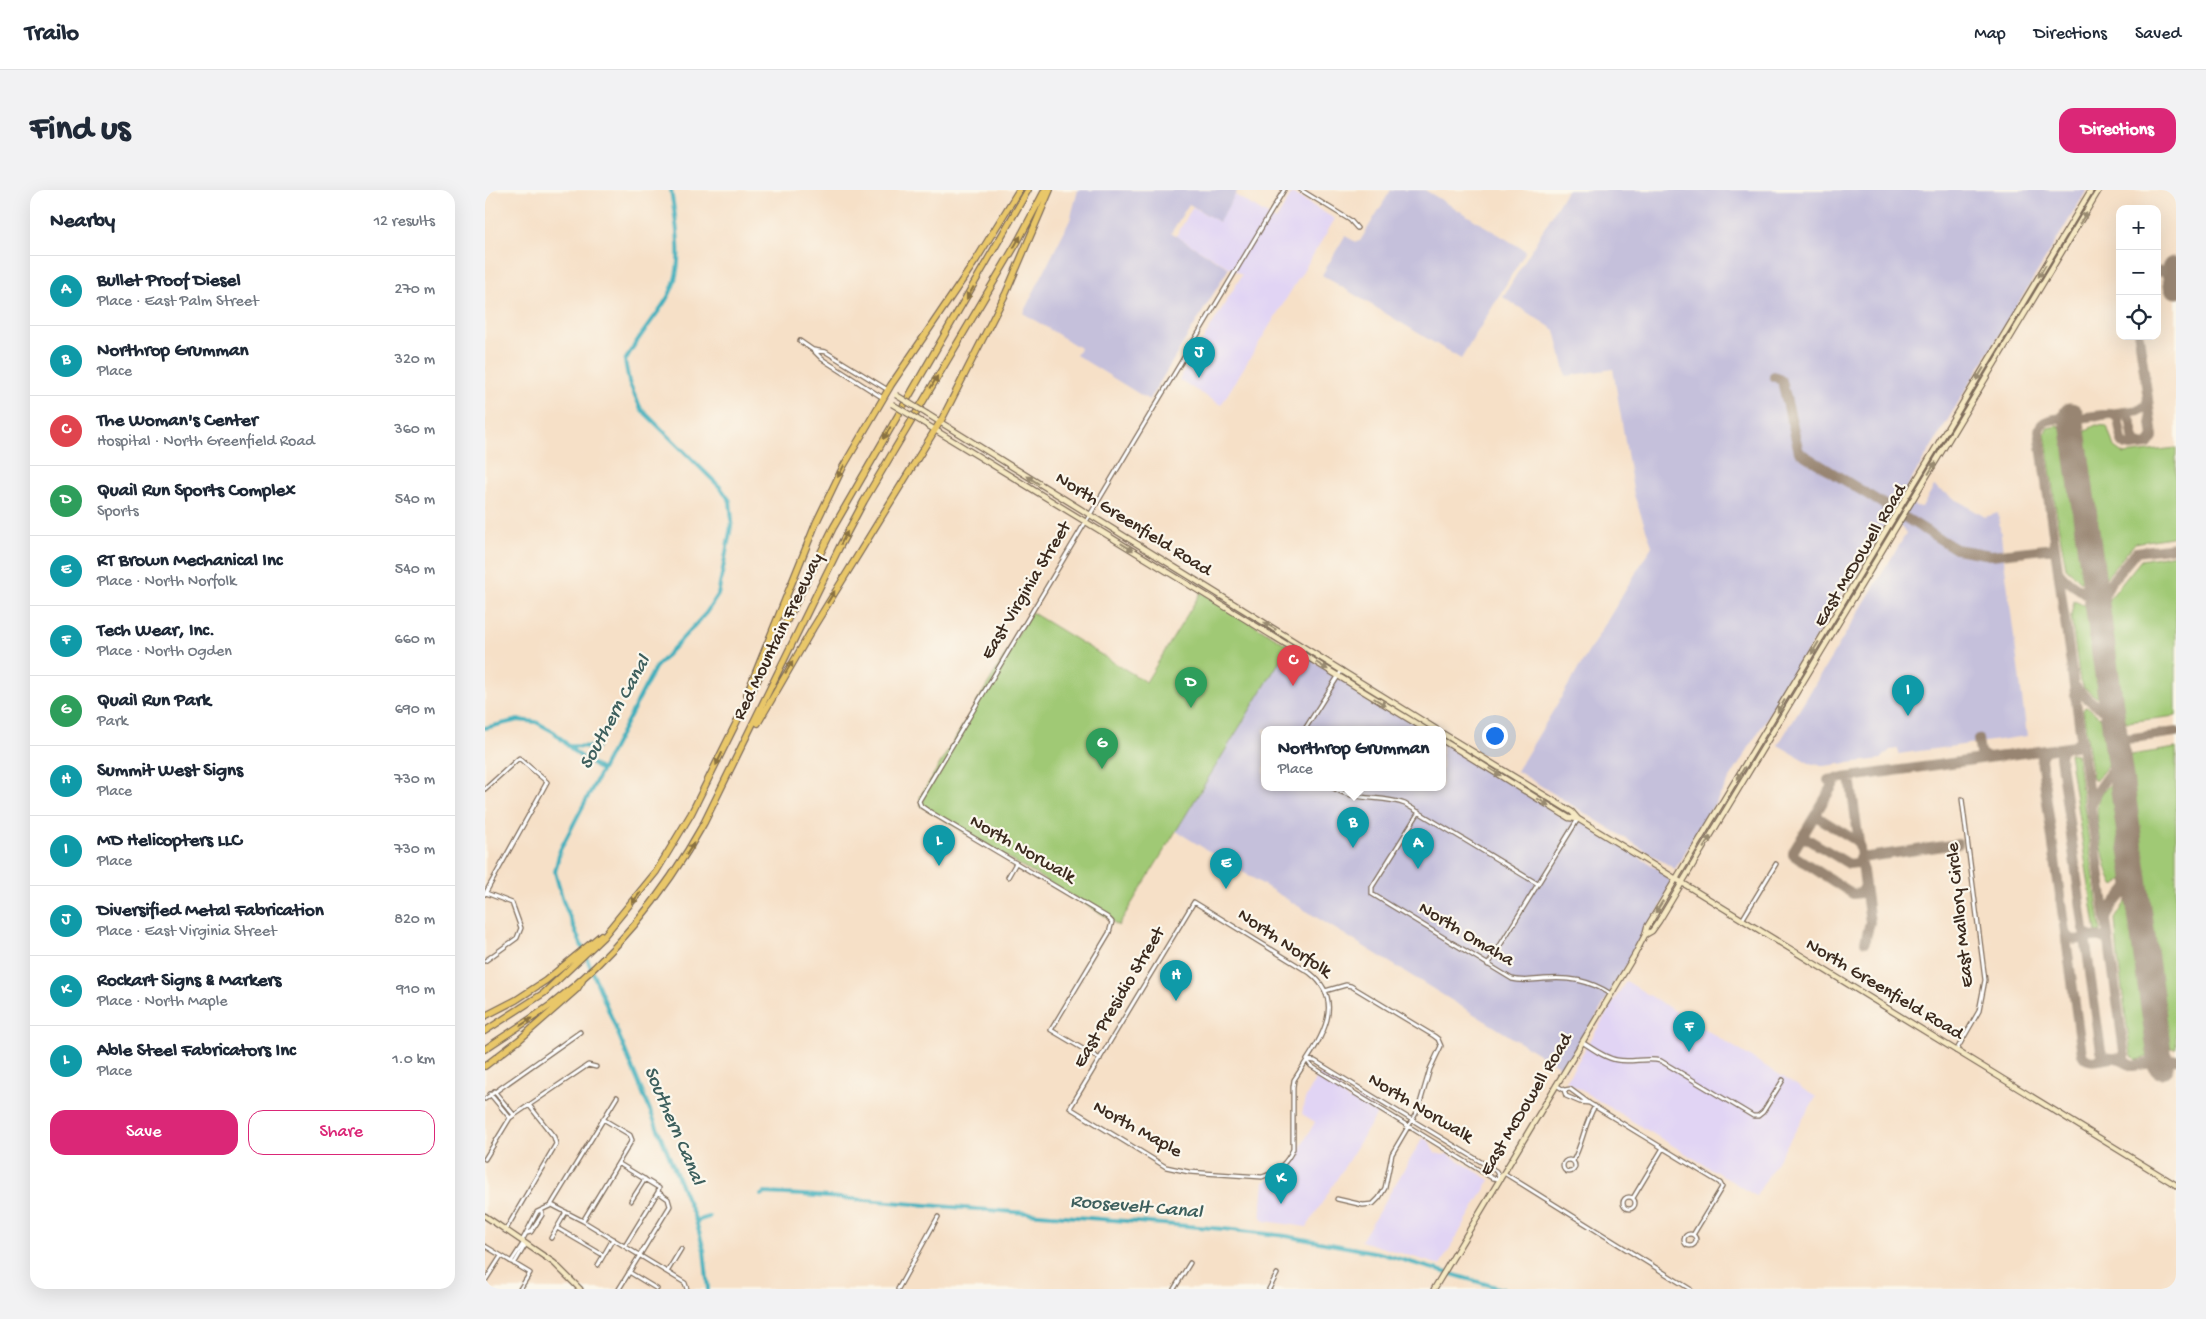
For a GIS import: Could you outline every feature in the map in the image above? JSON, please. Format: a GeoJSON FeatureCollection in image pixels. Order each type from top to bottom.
{"type":"FeatureCollection","features":[{"type":"Feature","properties":{"kind":"highway"},"geometry":{"type":"LineString","coordinates":[[741,716],[750,686],[826,502],[843,467],[888,390],[975,260],[1019,190]]}},
{"type":"Feature","properties":{"kind":"highway","name":"Red Mountain Freeway"},"geometry":{"type":"LineString","coordinates":[[485,1031],[544,993],[559,975],[610,928],[639,894],[669,852],[691,814],[855,488],[1028,190]]}},
{"type":"Feature","properties":{"kind":"highway","name":"Red Mountain Freeway"},"geometry":{"type":"LineString","coordinates":[[485,1049],[526,1022],[584,977],[633,927],[663,890],[693,843],[723,786],[859,509],[1018,240],[1045,190]]}},
{"type":"Feature","properties":{"kind":"highway"},"geometry":{"type":"LineString","coordinates":[[723,786],[792,662],[941,422],[1006,293],[1050,190]]}},
{"type":"Feature","properties":{"kind":"highway"},"geometry":{"type":"LineString","coordinates":[[485,1016],[559,975]]}},
{"type":"Feature","properties":{"kind":"highway"},"geometry":{"type":"LineString","coordinates":[[485,1066],[519,1040],[577,989],[584,977]]}},
{"type":"Feature","properties":{"kind":"main road","name":"East McDowell Road"},"geometry":{"type":"LineString","coordinates":[[1434,1289],[1611,994],[1645,935],[1647,927],[2091,190]]}},
{"type":"Feature","properties":{"kind":"main road","name":"East McDowell Road"},"geometry":{"type":"LineString","coordinates":[[1645,935],[1652,931],[1659,921],[2099,190]]}},
{"type":"Feature","properties":{"kind":"main road","name":"North Greenfield Road"},"geometry":{"type":"LineString","coordinates":[[888,390],[1431,726]]}},
{"type":"Feature","properties":{"kind":"main road","name":"North Greenfield Road"},"geometry":{"type":"LineString","coordinates":[[883,398],[1420,726]]}},
{"type":"Feature","properties":{"kind":"main road"},"geometry":{"type":"LineString","coordinates":[[1766,731],[1771,734]]}},
{"type":"Feature","properties":{"kind":"main road","name":"North Greenfield Road"},"geometry":{"type":"LineString","coordinates":[[1446,736],[1573,812],[1578,819],[1681,884],[2176,1185]]}},
{"type":"Feature","properties":{"kind":"main road","name":"North Greenfield Road"},"geometry":{"type":"LineString","coordinates":[[1446,742],[1569,818],[1578,819]]}},
{"type":"Feature","properties":{"kind":"main road"},"geometry":{"type":"LineString","coordinates":[[485,1218],[558,1266],[580,1289]]}},
{"type":"Feature","properties":{"kind":"street","name":"East Virginia Street"},"geometry":{"type":"LineString","coordinates":[[919,801],[1285,190]]}},
{"type":"Feature","properties":{"kind":"street"},"geometry":{"type":"LineString","coordinates":[[1301,190],[1350,220],[1357,228]]}},
{"type":"Feature","properties":{"kind":"street","name":"North Greenfield Road"},"geometry":{"type":"LineString","coordinates":[[800,340],[821,359],[883,398]]}},
{"type":"Feature","properties":{"kind":"street","name":"North Greenfield Road"},"geometry":{"type":"LineString","coordinates":[[813,350],[826,352],[888,390]]}},
{"type":"Feature","properties":{"kind":"street"},"geometry":{"type":"LineString","coordinates":[[1307,726],[1342,670]]}},
{"type":"Feature","properties":{"kind":"street"},"geometry":{"type":"LineString","coordinates":[[485,789],[519,758],[547,782],[485,894],[512,903],[521,928],[517,938],[485,961]]}},
{"type":"Feature","properties":{"kind":"street"},"geometry":{"type":"LineString","coordinates":[[1341,791],[1353,796],[1395,800],[1419,812],[1538,884]]}},
{"type":"Feature","properties":{"kind":"street","name":"East Mallory Circle"},"geometry":{"type":"LineString","coordinates":[[1956,1051],[1979,1011],[1985,980],[1961,799]]}},
{"type":"Feature","properties":{"kind":"street","name":"North Norwalk"},"geometry":{"type":"LineString","coordinates":[[919,801],[921,806],[927,810],[1107,917],[1112,922],[1109,934],[1051,1030],[1100,1059]]}},
{"type":"Feature","properties":{"kind":"street","name":"North Omaha"},"geometry":{"type":"LineString","coordinates":[[1419,812],[1371,890],[1372,894],[1488,966],[1517,980],[1575,979],[1597,985],[1611,994]]}},
{"type":"Feature","properties":{"kind":"street"},"geometry":{"type":"LineString","coordinates":[[1488,966],[1578,819]]}},
{"type":"Feature","properties":{"kind":"street"},"geometry":{"type":"LineString","coordinates":[[1008,877],[1016,863]]}},
{"type":"Feature","properties":{"kind":"street"},"geometry":{"type":"LineString","coordinates":[[1742,920],[1776,864]]}},
{"type":"Feature","properties":{"kind":"street","name":"North Norfolk"},"geometry":{"type":"LineString","coordinates":[[1194,902],[1310,973],[1325,991],[1346,985],[1351,986],[1438,1039],[1441,1049],[1430,1069],[1423,1100],[1411,1123]]}},
{"type":"Feature","properties":{"kind":"street","name":"East Presidio Street"},"geometry":{"type":"LineString","coordinates":[[1070,1108],[1194,902]]}},
{"type":"Feature","properties":{"kind":"street"},"geometry":{"type":"LineString","coordinates":[[1307,1060],[1327,1024],[1329,1009],[1325,991]]}},
{"type":"Feature","properties":{"kind":"street"},"geometry":{"type":"LineString","coordinates":[[485,1099],[580,1032]]}},
{"type":"Feature","properties":{"kind":"street"},"geometry":{"type":"LineString","coordinates":[[1582,1042],[1610,1059],[1619,1061],[1650,1059],[1661,1061],[1748,1114],[1758,1116],[1763,1112],[1783,1080]]}},
{"type":"Feature","properties":{"kind":"street","name":"North Norwalk"},"geometry":{"type":"LineString","coordinates":[[1307,1060],[1315,1061],[1354,1085],[1492,1178],[1500,1179]]}},
{"type":"Feature","properties":{"kind":"street","name":"North Norwalk"},"geometry":{"type":"LineString","coordinates":[[1307,1060],[1311,1066],[1351,1091],[1496,1172],[1500,1179]]}},
{"type":"Feature","properties":{"kind":"street","name":"North Maple"},"geometry":{"type":"LineString","coordinates":[[1070,1108],[1158,1163],[1176,1170],[1255,1177],[1265,1176],[1286,1163],[1293,1149],[1293,1087],[1307,1060]]}},
{"type":"Feature","properties":{"kind":"street"},"geometry":{"type":"LineString","coordinates":[[485,1159],[512,1116],[588,1065],[596,1067]]}},
{"type":"Feature","properties":{"kind":"street"},"geometry":{"type":"LineString","coordinates":[[1351,1091],[1354,1085]]}},
{"type":"Feature","properties":{"kind":"street"},"geometry":{"type":"LineString","coordinates":[[1556,1085],[1564,1090],[1569,1089],[1720,1182],[1721,1187],[1693,1235]]}},
{"type":"Feature","properties":{"kind":"street"},"geometry":{"type":"LineString","coordinates":[[1564,1090],[1566,1096],[1580,1102],[1589,1103]]}},
{"type":"Feature","properties":{"kind":"street"},"geometry":{"type":"LineString","coordinates":[[494,1091],[512,1116]]}},
{"type":"Feature","properties":{"kind":"street"},"geometry":{"type":"LineString","coordinates":[[491,1094],[504,1110],[512,1116]]}},
{"type":"Feature","properties":{"kind":"street"},"geometry":{"type":"LineString","coordinates":[[513,1263],[524,1242],[527,1233],[526,1229],[532,1217],[550,1205],[617,1097]]}},
{"type":"Feature","properties":{"kind":"street"},"geometry":{"type":"LineString","coordinates":[[505,1231],[554,1147],[556,1140],[529,1105]]}},
{"type":"Feature","properties":{"kind":"street"},"geometry":{"type":"LineString","coordinates":[[1573,1161],[1579,1148],[1587,1119],[1595,1106]]}},
{"type":"Feature","properties":{"kind":"street"},"geometry":{"type":"LineString","coordinates":[[583,1221],[632,1140],[630,1134],[603,1119]]}},
{"type":"Feature","properties":{"kind":"street"},"geometry":{"type":"LineString","coordinates":[[1337,1199],[1363,1205],[1373,1204],[1379,1198],[1385,1188],[1392,1154],[1411,1123]]}},
{"type":"Feature","properties":{"kind":"street"},"geometry":{"type":"LineString","coordinates":[[1633,1198],[1663,1148]]}},
{"type":"Feature","properties":{"kind":"street"},"geometry":{"type":"LineString","coordinates":[[618,1163],[659,1188],[625,1246]]}},
{"type":"Feature","properties":{"kind":"street"},"geometry":{"type":"LineString","coordinates":[[1504,1172],[1690,1289]]}},
{"type":"Feature","properties":{"kind":"street"},"geometry":{"type":"LineString","coordinates":[[631,1201],[645,1179]]}},
{"type":"Feature","properties":{"kind":"street"},"geometry":{"type":"LineString","coordinates":[[619,1289],[670,1206],[668,1199],[658,1192]]}},
{"type":"Feature","properties":{"kind":"street"},"geometry":{"type":"LineString","coordinates":[[550,1205],[583,1221],[625,1246],[685,1283],[687,1289]]}},
{"type":"Feature","properties":{"kind":"street"},"geometry":{"type":"LineString","coordinates":[[527,1233],[531,1232],[542,1210]]}},
{"type":"Feature","properties":{"kind":"street"},"geometry":{"type":"LineString","coordinates":[[551,1238],[566,1212]]}},
{"type":"Feature","properties":{"kind":"street"},"geometry":{"type":"LineString","coordinates":[[532,1217],[539,1219]]}},
{"type":"Feature","properties":{"kind":"street"},"geometry":{"type":"LineString","coordinates":[[898,1289],[938,1217]]}},
{"type":"Feature","properties":{"kind":"street"},"geometry":{"type":"LineString","coordinates":[[557,1228],[603,1255]]}},
{"type":"Feature","properties":{"kind":"street"},"geometry":{"type":"LineString","coordinates":[[598,1265],[613,1239]]}},
{"type":"Feature","properties":{"kind":"street"},"geometry":{"type":"LineString","coordinates":[[485,1246],[530,1273],[520,1289]]}},
{"type":"Feature","properties":{"kind":"street"},"geometry":{"type":"LineString","coordinates":[[667,1272],[681,1249]]}},
{"type":"Feature","properties":{"kind":"street"},"geometry":{"type":"LineString","coordinates":[[485,1281],[501,1256]]}},
{"type":"Feature","properties":{"kind":"street"},"geometry":{"type":"LineString","coordinates":[[1174,1289],[1190,1263]]}},
{"type":"Feature","properties":{"kind":"street"},"geometry":{"type":"LineString","coordinates":[[629,1272],[657,1289]]}},
{"type":"Feature","properties":{"kind":"street"},"geometry":{"type":"LineString","coordinates":[[1269,1289],[1277,1274]]}},
{"type":"Feature","properties":{"kind":"shaded area"},"geometry":{"type":"Polygon","coordinates":[[[1078,190],[1238,190],[1219,222],[1189,204],[1171,233],[1229,268],[1149,400],[1076,355],[1080,348],[1023,313],[1070,220],[1078,190]]]}},
{"type":"Feature","properties":{"kind":"shaded area"},"geometry":{"type":"Polygon","coordinates":[[[1391,190],[1425,190],[1526,251],[1461,359],[1322,275],[1345,236],[1356,242],[1360,241],[1391,190]]]}},
{"type":"Feature","properties":{"kind":"shaded area"},"geometry":{"type":"Polygon","coordinates":[[[1567,190],[2087,190],[1901,497],[1916,506],[1922,507],[1934,486],[1985,517],[1998,513],[2027,736],[1898,754],[1898,749],[1890,750],[1881,759],[1824,766],[1809,763],[1778,745],[1906,534],[1902,528],[1888,519],[1675,869],[1517,771],[1652,546],[1634,495],[1613,369],[1566,376],[1555,330],[1503,297],[1567,190]]]}},
{"type":"Feature","properties":{"kind":"shaded area"},"geometry":{"type":"Polygon","coordinates":[[[1292,193],[1335,219],[1221,405],[1179,380],[1242,275],[1176,236],[1193,207],[1219,222],[1235,195],[1276,220],[1292,193]]]}},
{"type":"Feature","properties":{"kind":"shaded area"},"geometry":{"type":"Polygon","coordinates":[[[1289,646],[1420,726],[1261,726],[1261,791],[1446,791],[1446,742],[1569,818],[1578,819],[1676,880],[1565,1070],[1176,831],[1289,646]]]}},
{"type":"Feature","properties":{"kind":"shaded area"},"geometry":{"type":"Polygon","coordinates":[[[1626,981],[1816,1097],[1756,1196],[1566,1081],[1626,981]]]}},
{"type":"Feature","properties":{"kind":"shaded area"},"geometry":{"type":"Polygon","coordinates":[[[1319,1074],[1340,1086],[1343,1096],[1349,1100],[1359,1099],[1379,1111],[1307,1227],[1264,1221],[1261,1214],[1264,1182],[1284,1173],[1289,1168],[1315,1122],[1302,1114],[1305,1099],[1319,1074]]]}},
{"type":"Feature","properties":{"kind":"shaded area"},"geometry":{"type":"Polygon","coordinates":[[[1423,1138],[1429,1141],[1435,1153],[1448,1154],[1490,1180],[1440,1265],[1361,1241],[1423,1138]]]}},
{"type":"Feature","properties":{"kind":"green space"},"geometry":{"type":"Polygon","coordinates":[[[2096,425],[2107,426],[2114,447],[2124,454],[2176,448],[2176,536],[2135,543],[2104,580],[2084,442],[2086,430],[2096,425]]]}},
{"type":"Feature","properties":{"kind":"green space"},"geometry":{"type":"Polygon","coordinates":[[[2062,427],[2064,431],[2085,585],[2066,568],[2058,524],[2045,433],[2047,428],[2062,427]]]}},
{"type":"Feature","properties":{"kind":"green space"},"geometry":{"type":"Polygon","coordinates":[[[2176,554],[2176,716],[2127,722],[2122,716],[2107,602],[2141,560],[2176,554]]]}},
{"type":"Feature","properties":{"kind":"green space"},"geometry":{"type":"Polygon","coordinates":[[[1201,592],[1289,646],[1118,926],[1107,917],[921,806],[920,797],[1031,612],[1146,682],[1201,592]]]}},
{"type":"Feature","properties":{"kind":"green space"},"geometry":{"type":"Polygon","coordinates":[[[2074,601],[2089,607],[2100,700],[2084,688],[2080,681],[2071,616],[2074,601]]]}},
{"type":"Feature","properties":{"kind":"green space"},"geometry":{"type":"Polygon","coordinates":[[[2085,707],[2089,708],[2104,721],[2110,763],[2095,781],[2083,710],[2085,707]]]}},
{"type":"Feature","properties":{"kind":"green space"},"geometry":{"type":"Polygon","coordinates":[[[2176,748],[2176,1048],[2171,1048],[2166,1037],[2128,760],[2131,755],[2176,748]]]}},
{"type":"Feature","properties":{"kind":"green space"},"geometry":{"type":"Polygon","coordinates":[[[2069,753],[2077,754],[2101,931],[2096,933],[2069,753]]]}},
{"type":"Feature","properties":{"kind":"green space"},"geometry":{"type":"Polygon","coordinates":[[[2112,783],[2125,874],[2123,880],[2114,886],[2104,858],[2097,809],[2102,794],[2112,783]]]}},
{"type":"Feature","properties":{"kind":"green space"},"geometry":{"type":"Polygon","coordinates":[[[2128,898],[2150,1053],[2148,1057],[2136,1060],[2131,1055],[2118,958],[2115,919],[2128,898]]]}},
{"type":"Feature","properties":{"kind":"waterway","name":"Southern Canal"},"geometry":{"type":"LineString","coordinates":[[671,190],[678,246],[676,274],[666,300],[625,361],[629,382],[641,409],[720,487],[730,501],[732,521],[718,595],[706,613],[655,668],[560,850],[555,872],[563,901],[696,1221],[704,1250],[708,1289]]}},
{"type":"Feature","properties":{"kind":"waterway"},"geometry":{"type":"LineString","coordinates":[[485,728],[518,720],[536,722],[554,732],[576,753],[601,770]]}},
{"type":"Feature","properties":{"kind":"waterway"},"geometry":{"type":"LineString","coordinates":[[568,746],[597,747]]}},
{"type":"Feature","properties":{"kind":"waterway","name":"Roosevelt Canal"},"geometry":{"type":"LineString","coordinates":[[761,1195],[765,1193],[803,1195],[1224,1229],[1286,1236],[1379,1253],[1503,1289]]}},
{"type":"Feature","properties":{"kind":"waterway","name":"Roosevelt Canal"},"geometry":{"type":"LineString","coordinates":[[696,1221],[709,1217]]}},
{"type":"Feature","properties":{"kind":"taxiway"},"geometry":{"type":"LineString","coordinates":[[2161,271],[2176,269]]}},
{"type":"Feature","properties":{"kind":"taxiway"},"geometry":{"type":"LineString","coordinates":[[2072,419],[2140,410],[2146,405],[2148,399],[2140,340]]}},
{"type":"Feature","properties":{"kind":"taxiway"},"geometry":{"type":"LineString","coordinates":[[1774,376],[1782,381],[1799,452],[1956,549],[1991,555],[2055,548]]}},
{"type":"Feature","properties":{"kind":"taxiway"},"geometry":{"type":"LineString","coordinates":[[2111,413],[2118,418],[2122,441],[2125,445],[2148,444],[2153,437],[2148,400]]}},
{"type":"Feature","properties":{"kind":"taxiway"},"geometry":{"type":"LineString","coordinates":[[2122,412],[2129,416],[2134,441],[2142,445]]}},
{"type":"Feature","properties":{"kind":"taxiway"},"geometry":{"type":"LineString","coordinates":[[2072,418],[2047,421],[2040,426],[2039,431],[2125,1059],[2128,1064],[2133,1066],[2176,1059]]}},
{"type":"Feature","properties":{"kind":"taxiway"},"geometry":{"type":"LineString","coordinates":[[2098,610],[2110,583],[2136,552],[2176,547]]}},
{"type":"Feature","properties":{"kind":"taxiway"},"geometry":{"type":"LineString","coordinates":[[2058,570],[2067,581],[2085,593],[2098,610]]}},
{"type":"Feature","properties":{"kind":"taxiway"},"geometry":{"type":"LineString","coordinates":[[2075,686],[2084,696],[2114,719]]}},
{"type":"Feature","properties":{"kind":"taxiway"},"geometry":{"type":"LineString","coordinates":[[2115,727],[2117,734],[2126,739]]}},
{"type":"Feature","properties":{"kind":"taxiway"},"geometry":{"type":"LineString","coordinates":[[2118,752],[2120,743],[2126,739],[2176,732]]}},
{"type":"Feature","properties":{"kind":"taxiway"},"geometry":{"type":"LineString","coordinates":[[1828,780],[2075,746],[2081,738]]}},
{"type":"Feature","properties":{"kind":"taxiway"},"geometry":{"type":"LineString","coordinates":[[1978,739],[1980,753],[1988,758]]}},
{"type":"Feature","properties":{"kind":"taxiway"},"geometry":{"type":"LineString","coordinates":[[2067,747],[2062,750],[2060,756],[2084,930],[2088,936],[2094,937]]}},
{"type":"Feature","properties":{"kind":"taxiway"},"geometry":{"type":"LineString","coordinates":[[2047,750],[2043,753],[2041,759],[2082,1054],[2085,1058],[2092,1061],[2117,1058],[2130,1065]]}},
{"type":"Feature","properties":{"kind":"taxiway"},"geometry":{"type":"LineString","coordinates":[[2091,804],[2096,792],[2119,758]]}},
{"type":"Feature","properties":{"kind":"taxiway"},"geometry":{"type":"LineString","coordinates":[[1850,777],[1870,922],[1865,942]]}},
{"type":"Feature","properties":{"kind":"taxiway"},"geometry":{"type":"LineString","coordinates":[[1841,778],[1835,782],[1793,855],[1853,894],[1861,893],[1865,886]]}},
{"type":"Feature","properties":{"kind":"taxiway"},"geometry":{"type":"LineString","coordinates":[[1817,812],[1819,818],[1860,845]]}},
{"type":"Feature","properties":{"kind":"taxiway"},"geometry":{"type":"LineString","coordinates":[[1801,839],[1806,838],[1849,864],[1857,863],[1861,855]]}},
{"type":"Feature","properties":{"kind":"taxiway"},"geometry":{"type":"LineString","coordinates":[[1861,858],[1958,844]]}},
{"type":"Feature","properties":{"kind":"taxiway"},"geometry":{"type":"LineString","coordinates":[[2106,920],[2108,913],[2130,884],[2134,870]]}},
{"type":"Feature","properties":{"kind":"taxiway"},"geometry":{"type":"LineString","coordinates":[[2084,930],[2101,1051],[2104,1057],[2110,1058]]}},
{"type":"Feature","properties":{"kind":"taxiway"},"geometry":{"type":"LineString","coordinates":[[2065,932],[2068,937],[2073,939],[2098,937],[2104,938],[2109,942]]}},
{"type":"Feature","properties":{"kind":"runway"},"geometry":{"type":"LineString","coordinates":[[2174,269],[2176,286]]}},
{"type":"Feature","properties":{"kind":"runway"},"geometry":{"type":"LineString","coordinates":[[2071,415],[2161,1066]]}},
{"type":"Feature","properties":{"kind":"place","name":"Diversified Metal Fabrication"},"geometry":{"type":"Point","coordinates":[1199,378]}},
{"type":"Feature","properties":{"kind":"place","name":"The Woman's Center"},"geometry":{"type":"Point","coordinates":[1293,686]}},
{"type":"Feature","properties":{"kind":"place","name":"Quail Run Sports Complex"},"geometry":{"type":"Point","coordinates":[1191,708]}},
{"type":"Feature","properties":{"kind":"place","name":"MD Helicopters LLC"},"geometry":{"type":"Point","coordinates":[1908,716]}},
{"type":"Feature","properties":{"kind":"place","name":"Quail Run Park"},"geometry":{"type":"Point","coordinates":[1102,769]}},
{"type":"Feature","properties":{"kind":"place","name":"Northrop Grumman"},"geometry":{"type":"Point","coordinates":[1353,848]}},
{"type":"Feature","properties":{"kind":"place","name":"Able Steel Fabricators Inc"},"geometry":{"type":"Point","coordinates":[939,866]}},
{"type":"Feature","properties":{"kind":"place","name":"Bullet Proof Diesel"},"geometry":{"type":"Point","coordinates":[1418,869]}},
{"type":"Feature","properties":{"kind":"place","name":"RT Brown Mechanical Inc"},"geometry":{"type":"Point","coordinates":[1226,889]}},
{"type":"Feature","properties":{"kind":"place","name":"Summit West Signs"},"geometry":{"type":"Point","coordinates":[1176,1001]}},
{"type":"Feature","properties":{"kind":"place","name":"Tech Wear, Inc."},"geometry":{"type":"Point","coordinates":[1689,1052]}},
{"type":"Feature","properties":{"kind":"place","name":"Rockart Signs & Markers"},"geometry":{"type":"Point","coordinates":[1281,1204]}}]}
